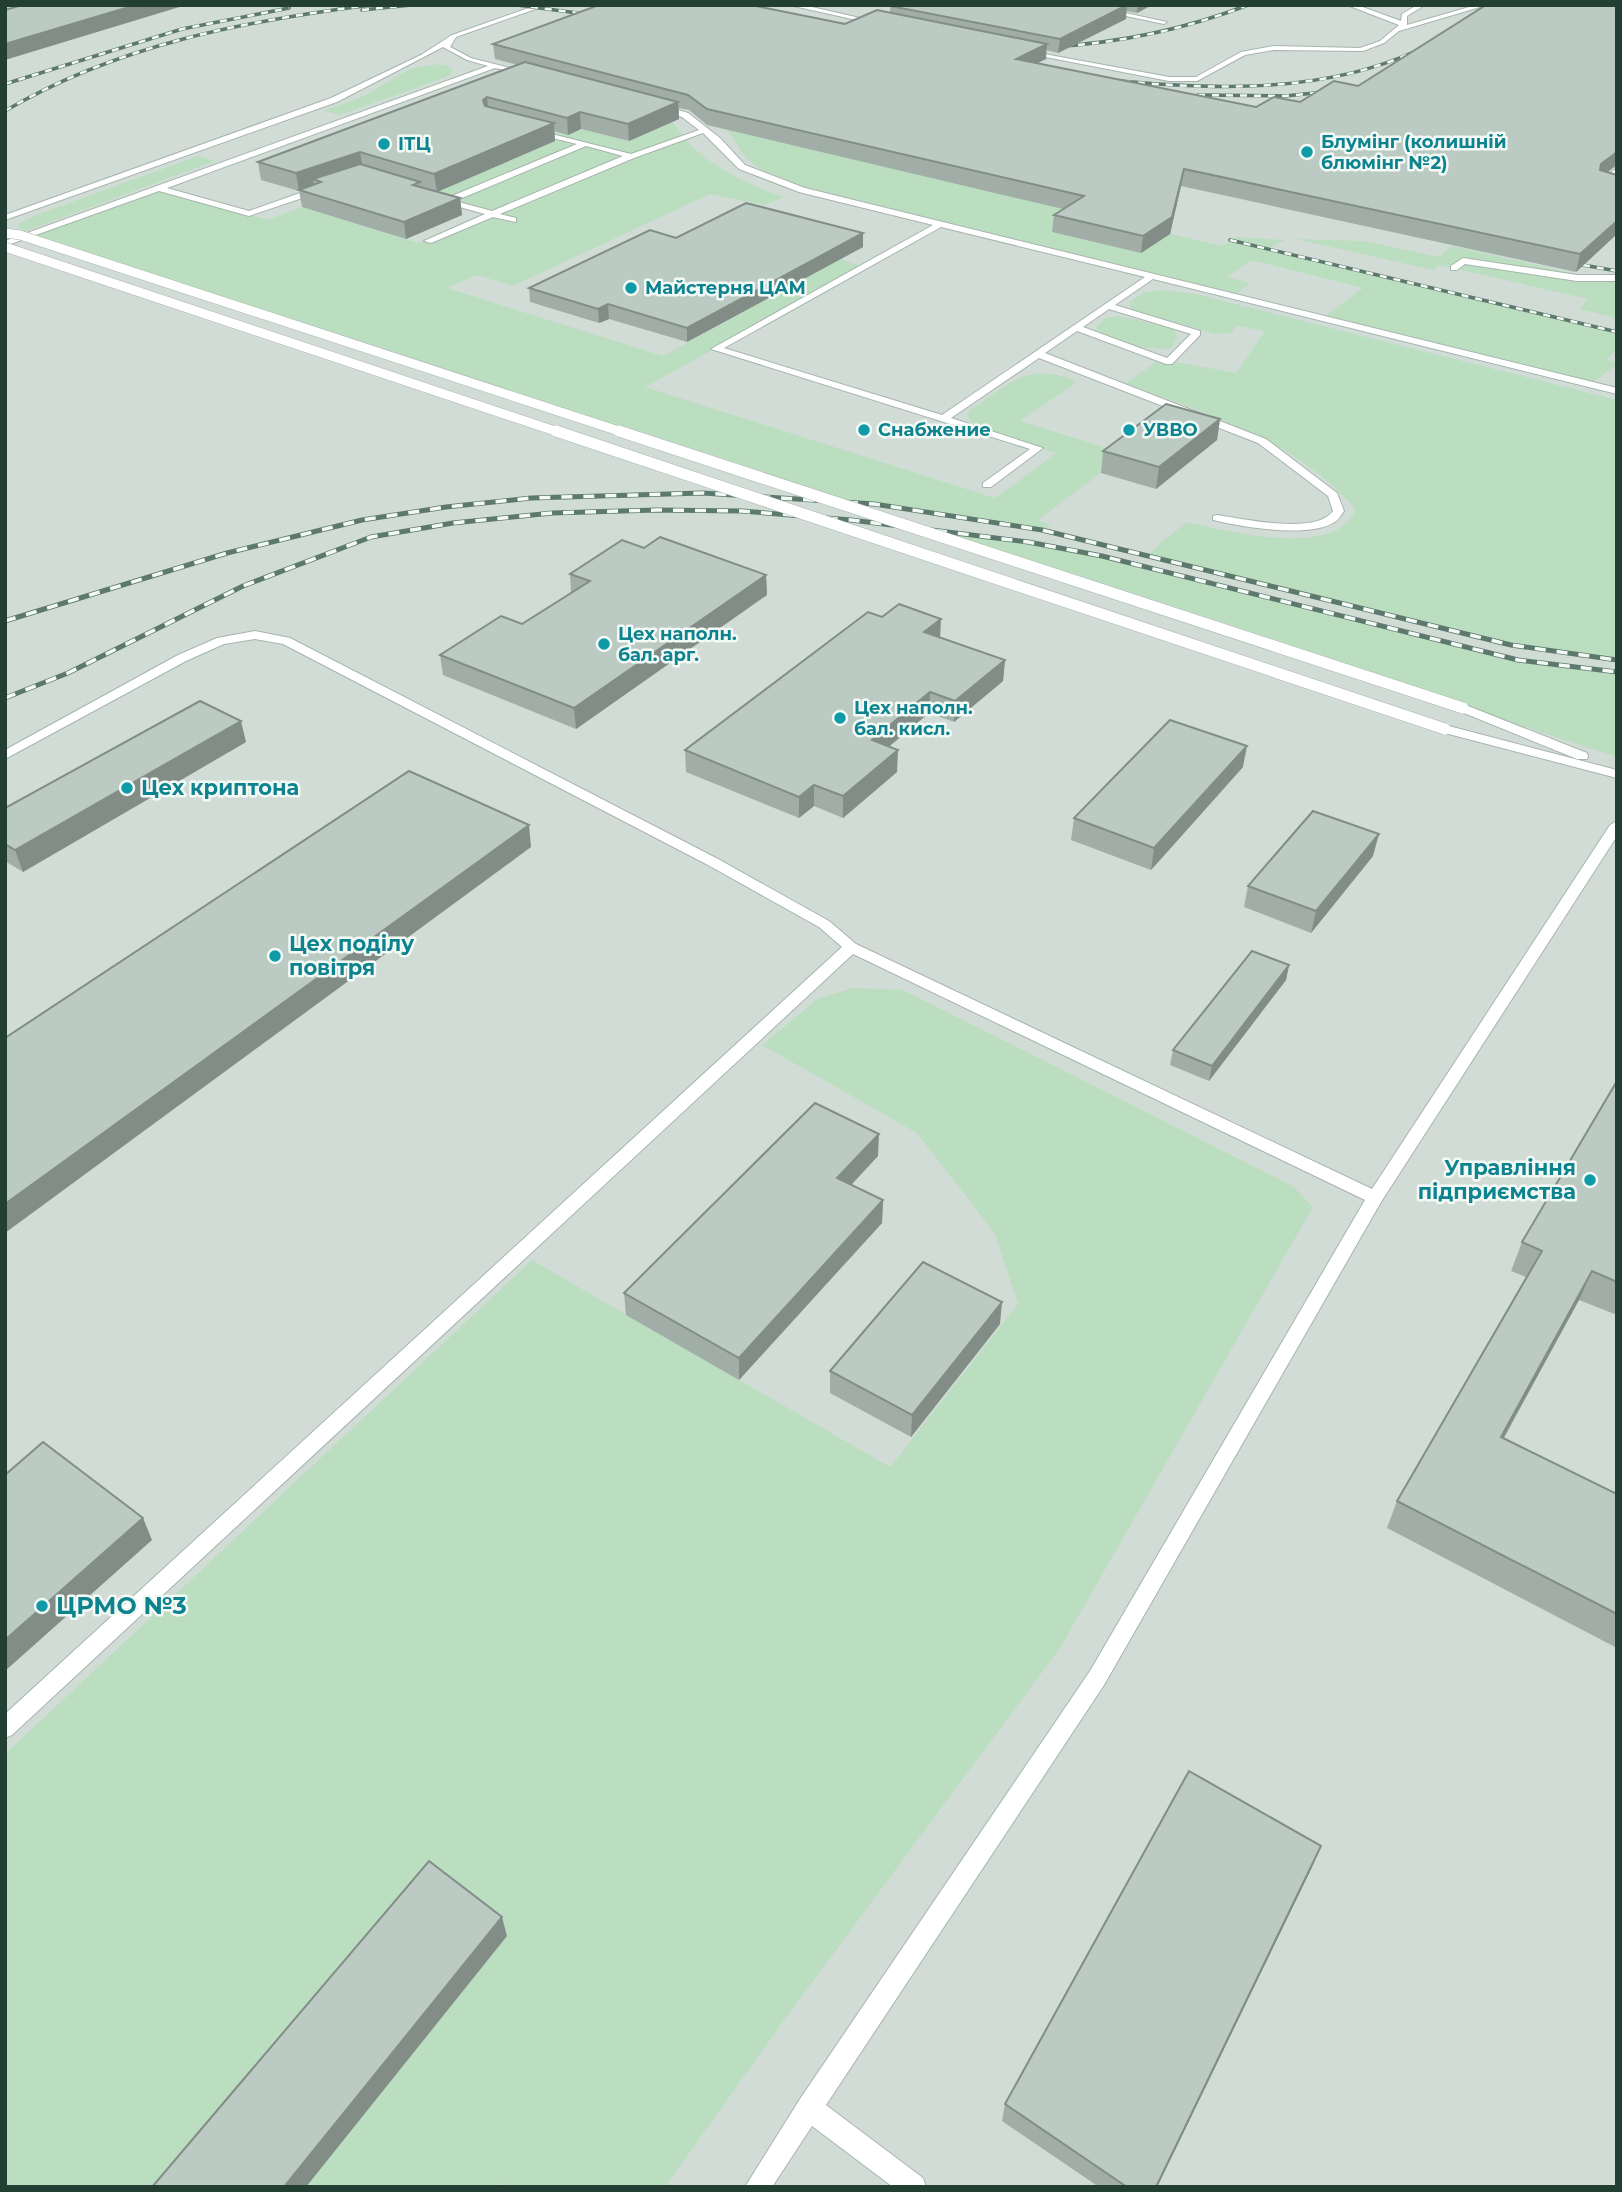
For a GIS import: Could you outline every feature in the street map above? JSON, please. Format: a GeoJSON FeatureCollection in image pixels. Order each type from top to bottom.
{"type":"FeatureCollection","features":[{"type":"Feature","properties":{"kind":"lane"},"geometry":{"type":"LineString","coordinates":[[5,218],[334,100],[474,28],[544,5]]}},
{"type":"Feature","properties":{"kind":"lane"},"geometry":{"type":"LineString","coordinates":[[792,5],[887,24]]}},
{"type":"Feature","properties":{"kind":"lane"},"geometry":{"type":"LineString","coordinates":[[1077,5],[1164,22]]}},
{"type":"Feature","properties":{"kind":"lane"},"geometry":{"type":"LineString","coordinates":[[1350,5],[1404,24]]}},
{"type":"Feature","properties":{"kind":"lane"},"geometry":{"type":"LineString","coordinates":[[1013,50],[1169,79],[1197,79],[1243,53],[1274,48],[1361,50],[1382,42],[1404,24],[1405,15],[1422,5]]}},
{"type":"Feature","properties":{"kind":"lane"},"geometry":{"type":"LineString","coordinates":[[1396,30],[1477,7]]}},
{"type":"Feature","properties":{"kind":"lane"},"geometry":{"type":"LineString","coordinates":[[448,41],[446,48],[452,52],[544,78]]}},
{"type":"Feature","properties":{"kind":"lane"},"geometry":{"type":"LineString","coordinates":[[5,246],[494,66]]}},
{"type":"Feature","properties":{"kind":"lane"},"geometry":{"type":"LineString","coordinates":[[645,103],[685,115],[705,130],[742,167],[771,180],[1617,391]]}},
{"type":"Feature","properties":{"kind":"lane"},"geometry":{"type":"LineString","coordinates":[[325,121],[336,124]]}},
{"type":"Feature","properties":{"kind":"lane"},"geometry":{"type":"LineString","coordinates":[[531,130],[631,156]]}},
{"type":"Feature","properties":{"kind":"lane"},"geometry":{"type":"LineString","coordinates":[[428,240],[631,156],[705,130]]}},
{"type":"Feature","properties":{"kind":"lane"},"geometry":{"type":"LineString","coordinates":[[447,201],[585,144]]}},
{"type":"Feature","properties":{"kind":"lane"},"geometry":{"type":"LineString","coordinates":[[253,147],[263,150]]}},
{"type":"Feature","properties":{"kind":"lane"},"geometry":{"type":"LineString","coordinates":[[1617,172],[1601,185],[1617,189]]}},
{"type":"Feature","properties":{"kind":"lane"},"geometry":{"type":"LineString","coordinates":[[158,188],[249,214],[324,187]]}},
{"type":"Feature","properties":{"kind":"lane"},"geometry":{"type":"LineString","coordinates":[[435,197],[513,220]]}},
{"type":"Feature","properties":{"kind":"lane"},"geometry":{"type":"LineString","coordinates":[[940,224],[716,349],[1038,448],[987,485]]}},
{"type":"Feature","properties":{"kind":"lane"},"geometry":{"type":"LineString","coordinates":[[5,233],[39,241],[1463,708],[1617,772]]}},
{"type":"Feature","properties":{"kind":"lane"},"geometry":{"type":"LineString","coordinates":[[5,246],[1445,729],[1617,772]]}},
{"type":"Feature","properties":{"kind":"lane"},"geometry":{"type":"LineString","coordinates":[[1454,268],[1463,261],[1577,278],[1617,278]]}},
{"type":"Feature","properties":{"kind":"lane"},"geometry":{"type":"LineString","coordinates":[[944,418],[1152,276]]}},
{"type":"Feature","properties":{"kind":"lane"},"geometry":{"type":"LineString","coordinates":[[1281,308],[1293,298]]}},
{"type":"Feature","properties":{"kind":"lane"},"geometry":{"type":"LineString","coordinates":[[1076,328],[1169,362],[1197,332],[1108,306]]}},
{"type":"Feature","properties":{"kind":"lane"},"geometry":{"type":"LineString","coordinates":[[1038,354],[1262,441],[1333,495],[1338,504],[1338,512],[1322,526],[1307,527],[1217,518]]}},
{"type":"Feature","properties":{"kind":"lane"},"geometry":{"type":"LineString","coordinates":[[5,755],[182,658],[221,641],[255,635],[286,640],[713,862],[824,924],[851,947],[1375,1198]]}},
{"type":"Feature","properties":{"kind":"lane"},"geometry":{"type":"LineString","coordinates":[[757,2187],[1097,1678],[1375,1198],[1617,825]]}},
{"type":"Feature","properties":{"kind":"lane"},"geometry":{"type":"LineString","coordinates":[[5,1728],[851,947]]}},
{"type":"Feature","properties":{"kind":"lane"},"geometry":{"type":"LineString","coordinates":[[809,2108],[914,2187]]}},
{"type":"Feature","properties":{"kind":"shaded area"},"geometry":{"type":"Polygon","coordinates":[[[5,5],[1617,5],[1617,2187],[5,2187],[5,5]]]}},
{"type":"Feature","properties":{"kind":"green space"},"geometry":{"type":"Polygon","coordinates":[[[438,64],[448,66],[453,71],[449,76],[340,115],[324,111],[364,96],[410,69],[438,64]]]}},
{"type":"Feature","properties":{"kind":"green space"},"geometry":{"type":"Polygon","coordinates":[[[518,114],[629,141],[672,122],[690,144],[713,163],[748,183],[784,197],[765,205],[710,194],[513,286],[477,275],[447,288],[663,356],[839,259],[864,267],[645,387],[995,498],[1056,453],[976,428],[968,418],[969,411],[1018,379],[1043,373],[1075,380],[1073,385],[1020,421],[1126,454],[1038,520],[1051,525],[1042,530],[935,511],[827,500],[26,237],[158,188],[268,220],[302,207],[418,243],[489,213],[362,174],[518,114]]]}},
{"type":"Feature","properties":{"kind":"green space"},"geometry":{"type":"Polygon","coordinates":[[[726,129],[1083,213],[1140,253],[1170,234],[1223,246],[1237,237],[1285,240],[1268,249],[1617,332],[1617,349],[1607,359],[1617,364],[1591,384],[1323,318],[1363,288],[1251,260],[1227,277],[1250,283],[1234,296],[802,190],[757,167],[745,156],[726,129]]]}},
{"type":"Feature","properties":{"kind":"green space"},"geometry":{"type":"Polygon","coordinates":[[[198,156],[215,161],[26,231],[20,229],[18,224],[36,215],[198,156]]]}},
{"type":"Feature","properties":{"kind":"green space"},"geometry":{"type":"Polygon","coordinates":[[[1296,239],[1364,241],[1439,257],[1452,246],[1617,283],[1617,318],[1579,309],[1588,299],[1439,265],[1433,270],[1296,239]]]}},
{"type":"Feature","properties":{"kind":"green space"},"geometry":{"type":"Polygon","coordinates":[[[1164,290],[1196,294],[1617,400],[1617,659],[1511,645],[1148,556],[1162,541],[1187,522],[1269,537],[1314,537],[1332,532],[1347,522],[1356,510],[1332,486],[1279,447],[1219,419],[1126,383],[1160,359],[1236,373],[1265,331],[1237,326],[1231,333],[1215,334],[1131,309],[1129,302],[1145,292],[1164,290]]]}},
{"type":"Feature","properties":{"kind":"green space"},"geometry":{"type":"Polygon","coordinates":[[[1118,316],[1175,329],[1177,339],[1170,349],[1142,348],[1096,328],[1104,319],[1118,316]]]}},
{"type":"Feature","properties":{"kind":"green space"},"geometry":{"type":"Polygon","coordinates":[[[911,527],[1028,542],[1102,556],[1518,660],[1617,672],[1617,757],[911,527]]]}},
{"type":"Feature","properties":{"kind":"green space"},"geometry":{"type":"Polygon","coordinates":[[[853,988],[903,990],[1293,1186],[1313,1207],[1060,1648],[793,2008],[665,2187],[504,2187],[499,2182],[496,2187],[5,2187],[5,1754],[532,1260],[890,1467],[1018,1304],[995,1234],[917,1133],[762,1045],[817,999],[853,988]]]}},
{"type":"Feature","properties":{"kind":"building"},"geometry":{"type":"Polygon","coordinates":[[[22,5],[136,5],[5,44],[5,10],[22,5]]]}},
{"type":"Feature","properties":{"kind":"building","name":"Блумінг (колишній блюмінг №2)"},"geometry":{"type":"Polygon","coordinates":[[[599,5],[751,5],[845,24],[877,10],[1047,44],[1016,59],[1256,107],[1274,97],[1300,102],[1334,81],[1358,86],[1486,5],[1617,5],[1617,152],[1601,164],[1600,170],[1617,175],[1617,221],[1580,254],[1184,169],[1172,217],[1143,236],[1054,215],[1084,196],[707,109],[688,95],[493,44],[599,5]]]}},
{"type":"Feature","properties":{"kind":"building"},"geometry":{"type":"Polygon","coordinates":[[[891,5],[1127,5],[1060,39],[891,5]]]}},
{"type":"Feature","properties":{"kind":"building"},"geometry":{"type":"Polygon","coordinates":[[[525,62],[678,102],[628,124],[580,112],[567,118],[487,97],[483,100],[485,106],[554,123],[434,174],[360,152],[296,173],[258,162],[525,62]]]}},
{"type":"Feature","properties":{"kind":"building"},"geometry":{"type":"Polygon","coordinates":[[[360,164],[420,182],[413,185],[460,198],[404,222],[299,190],[321,182],[313,179],[360,164]]]}},
{"type":"Feature","properties":{"kind":"building"},"geometry":{"type":"Polygon","coordinates":[[[746,203],[863,233],[687,328],[608,304],[598,309],[529,288],[650,230],[676,238],[746,203]]]}},
{"type":"Feature","properties":{"kind":"building"},"geometry":{"type":"Polygon","coordinates":[[[1166,404],[1220,419],[1159,467],[1103,451],[1166,404]]]}},
{"type":"Feature","properties":{"kind":"building","name":"Цех наполн. бал. арг."},"geometry":{"type":"Polygon","coordinates":[[[660,537],[766,575],[574,708],[440,655],[501,616],[522,624],[590,581],[570,574],[622,540],[644,548],[660,537]]]}},
{"type":"Feature","properties":{"kind":"building","name":"Цех наполн. бал. кисл."},"geometry":{"type":"Polygon","coordinates":[[[899,604],[941,619],[924,632],[1005,660],[955,701],[930,692],[872,740],[898,750],[843,796],[814,785],[799,797],[685,750],[868,612],[882,617],[899,604]]]}},
{"type":"Feature","properties":{"kind":"building"},"geometry":{"type":"Polygon","coordinates":[[[200,701],[241,721],[15,850],[5,844],[5,808],[200,701]]]}},
{"type":"Feature","properties":{"kind":"building"},"geometry":{"type":"Polygon","coordinates":[[[1170,720],[1247,746],[1154,848],[1074,818],[1170,720]]]}},
{"type":"Feature","properties":{"kind":"building","name":"Цех поділу повітря"},"geometry":{"type":"Polygon","coordinates":[[[409,771],[529,825],[5,1204],[5,1038],[409,771]]]}},
{"type":"Feature","properties":{"kind":"building"},"geometry":{"type":"Polygon","coordinates":[[[1313,811],[1379,834],[1316,911],[1248,886],[1313,811]]]}},
{"type":"Feature","properties":{"kind":"building"},"geometry":{"type":"Polygon","coordinates":[[[1252,951],[1289,965],[1212,1066],[1173,1050],[1252,951]]]}},
{"type":"Feature","properties":{"kind":"building"},"geometry":{"type":"Polygon","coordinates":[[[1617,1081],[1617,1282],[1592,1271],[1501,1437],[1617,1494],[1617,1614],[1397,1501],[1542,1251],[1522,1242],[1617,1081]]]}},
{"type":"Feature","properties":{"kind":"building"},"geometry":{"type":"Polygon","coordinates":[[[815,1103],[879,1134],[837,1178],[883,1200],[739,1358],[624,1293],[815,1103]]]}},
{"type":"Feature","properties":{"kind":"building"},"geometry":{"type":"Polygon","coordinates":[[[923,1262],[1002,1302],[912,1415],[830,1371],[923,1262]]]}},
{"type":"Feature","properties":{"kind":"building","name":"ЦРМО №3"},"geometry":{"type":"Polygon","coordinates":[[[43,1442],[143,1518],[5,1640],[5,1475],[43,1442]]]}},
{"type":"Feature","properties":{"kind":"building"},"geometry":{"type":"Polygon","coordinates":[[[1189,1771],[1321,1846],[1156,2187],[1127,2187],[1005,2104],[1189,1771]]]}},
{"type":"Feature","properties":{"kind":"building"},"geometry":{"type":"Polygon","coordinates":[[[429,1861],[502,1917],[284,2187],[152,2187],[429,1861]]]}},
{"type":"Feature","properties":{"kind":"railway"},"geometry":{"type":"LineString","coordinates":[[5,111],[92,69],[182,39],[276,19],[371,5]]}},
{"type":"Feature","properties":{"kind":"railway"},"geometry":{"type":"LineString","coordinates":[[362,10],[411,5]]}},
{"type":"Feature","properties":{"kind":"railway"},"geometry":{"type":"LineString","coordinates":[[517,5],[600,16]]}},
{"type":"Feature","properties":{"kind":"railway"},"geometry":{"type":"LineString","coordinates":[[1050,47],[1151,34],[1199,22],[1248,5]]}},
{"type":"Feature","properties":{"kind":"railway"},"geometry":{"type":"LineString","coordinates":[[5,84],[182,29],[289,8]]}},
{"type":"Feature","properties":{"kind":"railway"},"geometry":{"type":"LineString","coordinates":[[1110,80],[1226,87],[1305,82],[1380,65],[1416,51]]}},
{"type":"Feature","properties":{"kind":"railway"},"geometry":{"type":"LineString","coordinates":[[1198,95],[1285,96],[1334,91]]}},
{"type":"Feature","properties":{"kind":"railway"},"geometry":{"type":"LineString","coordinates":[[1230,240],[1617,332]]}},
{"type":"Feature","properties":{"kind":"railway"},"geometry":{"type":"LineString","coordinates":[[1583,265],[1617,271]]}},
{"type":"Feature","properties":{"kind":"railway"},"geometry":{"type":"LineString","coordinates":[[5,621],[227,553],[362,520],[531,498],[703,493],[874,504],[1042,530],[1511,645],[1617,660]]}},
{"type":"Feature","properties":{"kind":"railway"},"geometry":{"type":"LineString","coordinates":[[5,698],[68,673],[243,586],[371,537],[453,523],[552,513],[657,510],[742,511],[851,520],[1028,542],[1102,556],[1518,660],[1617,672]]}},
{"type":"Feature","properties":{"kind":"place","name":"ІТЦ"},"geometry":{"type":"Point","coordinates":[384,144]}},
{"type":"Feature","properties":{"kind":"place","name":"Блумінг (колишній блюмінг №2)"},"geometry":{"type":"Point","coordinates":[1307,152]}},
{"type":"Feature","properties":{"kind":"place","name":"Майстерня ЦАМ"},"geometry":{"type":"Point","coordinates":[631,288]}},
{"type":"Feature","properties":{"kind":"place","name":"Снабжение"},"geometry":{"type":"Point","coordinates":[864,430]}},
{"type":"Feature","properties":{"kind":"place","name":"УВВО"},"geometry":{"type":"Point","coordinates":[1129,430]}},
{"type":"Feature","properties":{"kind":"place","name":"Цех наполн. бал. арг."},"geometry":{"type":"Point","coordinates":[604,644]}},
{"type":"Feature","properties":{"kind":"place","name":"Цех наполн. бал. кисл."},"geometry":{"type":"Point","coordinates":[840,718]}},
{"type":"Feature","properties":{"kind":"place","name":"Цех криптона"},"geometry":{"type":"Point","coordinates":[127,788]}},
{"type":"Feature","properties":{"kind":"place","name":"Цех поділу повітря"},"geometry":{"type":"Point","coordinates":[275,956]}},
{"type":"Feature","properties":{"kind":"place","name":"Управління підприємства"},"geometry":{"type":"Point","coordinates":[1590,1180]}},
{"type":"Feature","properties":{"kind":"place","name":"ЦРМО №3"},"geometry":{"type":"Point","coordinates":[42,1606]}}]}
